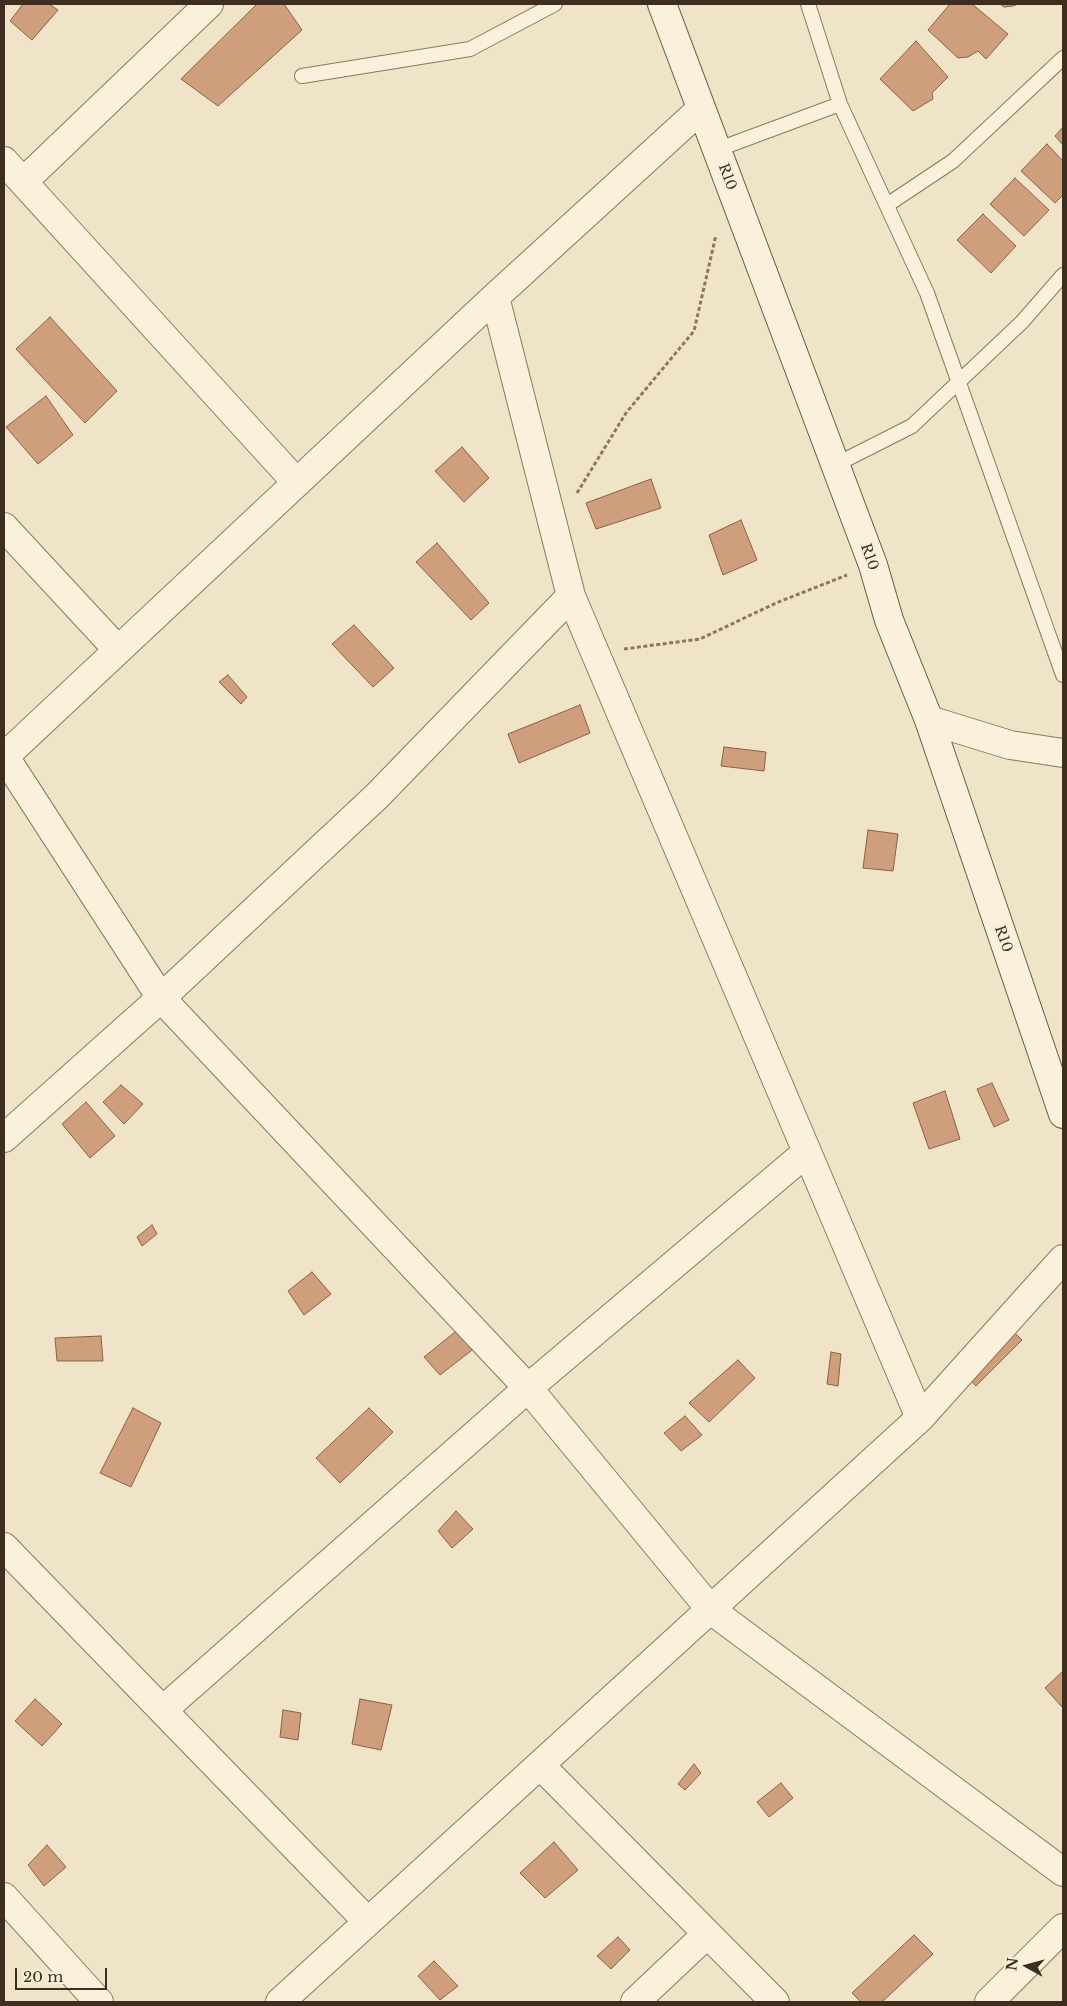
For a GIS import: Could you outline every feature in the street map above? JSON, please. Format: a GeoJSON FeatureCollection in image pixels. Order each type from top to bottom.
{"type":"FeatureCollection","features":[{"type":"Feature","properties":{"kind":"street"},"geometry":{"type":"LineString","coordinates":[[23,182],[209,4]]}},
{"type":"Feature","properties":{"kind":"street","name":"R10"},"geometry":{"type":"LineString","coordinates":[[662,4],[873,564],[889,620],[928,720],[1063,1114]]}},
{"type":"Feature","properties":{"kind":"street"},"geometry":{"type":"LineString","coordinates":[[701,109],[495,297],[4,757],[160,998],[528,1388],[711,1610],[1063,1872]]}},
{"type":"Feature","properties":{"kind":"street"},"geometry":{"type":"LineString","coordinates":[[4,161],[297,483]]}},
{"type":"Feature","properties":{"kind":"street"},"geometry":{"type":"LineString","coordinates":[[495,297],[571,596],[920,1418]]}},
{"type":"Feature","properties":{"kind":"street"},"geometry":{"type":"LineString","coordinates":[[4,527],[118,650]]}},
{"type":"Feature","properties":{"kind":"street"},"geometry":{"type":"LineString","coordinates":[[4,1138],[160,998],[377,796],[571,596]]}},
{"type":"Feature","properties":{"kind":"street"},"geometry":{"type":"LineString","coordinates":[[928,720],[1010,745],[1063,753]]}},
{"type":"Feature","properties":{"kind":"street"},"geometry":{"type":"LineString","coordinates":[[162,1710],[528,1388],[807,1152]]}},
{"type":"Feature","properties":{"kind":"street"},"geometry":{"type":"LineString","coordinates":[[280,2002],[920,1418],[1063,1260]]}},
{"type":"Feature","properties":{"kind":"street"},"geometry":{"type":"LineString","coordinates":[[4,1546],[368,1922]]}},
{"type":"Feature","properties":{"kind":"street"},"geometry":{"type":"LineString","coordinates":[[540,1765],[774,2002]]}},
{"type":"Feature","properties":{"kind":"street"},"geometry":{"type":"LineString","coordinates":[[4,1897],[99,2002]]}},
{"type":"Feature","properties":{"kind":"street"},"geometry":{"type":"LineString","coordinates":[[989,2002],[1063,1928]]}},
{"type":"Feature","properties":{"kind":"street"},"geometry":{"type":"LineString","coordinates":[[635,2002],[707,1934]]}},
{"type":"Feature","properties":{"kind":"lane"},"geometry":{"type":"LineString","coordinates":[[302,76],[470,49],[555,4]]}},
{"type":"Feature","properties":{"kind":"lane"},"geometry":{"type":"LineString","coordinates":[[808,4],[840,104],[927,293],[1063,675]]}},
{"type":"Feature","properties":{"kind":"lane"},"geometry":{"type":"LineString","coordinates":[[887,205],[953,161],[1063,58]]}},
{"type":"Feature","properties":{"kind":"lane"},"geometry":{"type":"LineString","coordinates":[[716,150],[840,104]]}},
{"type":"Feature","properties":{"kind":"lane"},"geometry":{"type":"LineString","coordinates":[[835,465],[912,426],[1022,322],[1063,276]]}},
{"type":"Feature","properties":{"kind":"path"},"geometry":{"type":"LineString","coordinates":[[573,499],[626,413],[694,331],[718,228]]}},
{"type":"Feature","properties":{"kind":"path"},"geometry":{"type":"LineString","coordinates":[[595,652],[700,639],[776,602],[873,564]]}},
{"type":"Feature","properties":{"kind":"building"},"geometry":{"type":"Polygon","coordinates":[[[23,4],[49,4],[58,10],[32,40],[10,21],[23,4]]]}},
{"type":"Feature","properties":{"kind":"building"},"geometry":{"type":"Polygon","coordinates":[[[257,4],[284,4],[302,30],[218,106],[181,79],[257,4]]]}},
{"type":"Feature","properties":{"kind":"building"},"geometry":{"type":"Polygon","coordinates":[[[950,4],[972,4],[1008,34],[986,59],[978,51],[968,57],[958,58],[928,30],[950,4]]]}},
{"type":"Feature","properties":{"kind":"building"},"geometry":{"type":"Polygon","coordinates":[[[1000,4],[1018,4],[1004,7],[1000,4]]]}},
{"type":"Feature","properties":{"kind":"building"},"geometry":{"type":"Polygon","coordinates":[[[916,41],[948,77],[932,93],[933,99],[913,111],[880,79],[916,41]]]}},
{"type":"Feature","properties":{"kind":"building"},"geometry":{"type":"Polygon","coordinates":[[[1063,127],[1063,145],[1055,136],[1063,127]]]}},
{"type":"Feature","properties":{"kind":"building"},"geometry":{"type":"Polygon","coordinates":[[[1047,144],[1063,161],[1063,195],[1055,203],[1021,171],[1047,144]]]}},
{"type":"Feature","properties":{"kind":"building"},"geometry":{"type":"Polygon","coordinates":[[[1015,178],[1049,210],[1024,236],[990,204],[1015,178]]]}},
{"type":"Feature","properties":{"kind":"building"},"geometry":{"type":"Polygon","coordinates":[[[983,214],[1016,246],[991,273],[957,240],[983,214]]]}},
{"type":"Feature","properties":{"kind":"building"},"geometry":{"type":"Polygon","coordinates":[[[50,317],[117,391],[85,423],[16,349],[50,317]]]}},
{"type":"Feature","properties":{"kind":"building"},"geometry":{"type":"Polygon","coordinates":[[[46,396],[73,435],[38,464],[6,427],[46,396]]]}},
{"type":"Feature","properties":{"kind":"building"},"geometry":{"type":"Polygon","coordinates":[[[462,447],[489,478],[464,502],[435,471],[462,447]]]}},
{"type":"Feature","properties":{"kind":"building"},"geometry":{"type":"Polygon","coordinates":[[[651,479],[661,508],[596,529],[586,503],[651,479]]]}},
{"type":"Feature","properties":{"kind":"building"},"geometry":{"type":"Polygon","coordinates":[[[741,520],[757,560],[723,575],[709,535],[741,520]]]}},
{"type":"Feature","properties":{"kind":"building"},"geometry":{"type":"Polygon","coordinates":[[[437,543],[489,603],[471,620],[416,562],[437,543]]]}},
{"type":"Feature","properties":{"kind":"building"},"geometry":{"type":"Polygon","coordinates":[[[354,625],[394,668],[373,687],[332,644],[354,625]]]}},
{"type":"Feature","properties":{"kind":"building"},"geometry":{"type":"Polygon","coordinates":[[[228,675],[247,697],[241,704],[219,682],[228,675]]]}},
{"type":"Feature","properties":{"kind":"building"},"geometry":{"type":"Polygon","coordinates":[[[580,705],[590,733],[519,763],[508,734],[580,705]]]}},
{"type":"Feature","properties":{"kind":"building"},"geometry":{"type":"Polygon","coordinates":[[[724,747],[766,752],[764,771],[721,766],[724,747]]]}},
{"type":"Feature","properties":{"kind":"building"},"geometry":{"type":"Polygon","coordinates":[[[868,830],[898,834],[893,871],[863,868],[868,830]]]}},
{"type":"Feature","properties":{"kind":"building"},"geometry":{"type":"Polygon","coordinates":[[[992,1083],[1009,1120],[994,1127],[977,1089],[992,1083]]]}},
{"type":"Feature","properties":{"kind":"building"},"geometry":{"type":"Polygon","coordinates":[[[121,1085],[143,1104],[124,1124],[103,1102],[121,1085]]]}},
{"type":"Feature","properties":{"kind":"building"},"geometry":{"type":"Polygon","coordinates":[[[945,1091],[960,1139],[929,1149],[913,1103],[945,1091]]]}},
{"type":"Feature","properties":{"kind":"building"},"geometry":{"type":"Polygon","coordinates":[[[86,1102],[115,1136],[90,1158],[62,1124],[86,1102]]]}},
{"type":"Feature","properties":{"kind":"building"},"geometry":{"type":"Polygon","coordinates":[[[152,1225],[157,1234],[142,1246],[137,1237],[152,1225]]]}},
{"type":"Feature","properties":{"kind":"building"},"geometry":{"type":"Polygon","coordinates":[[[312,1272],[331,1294],[304,1315],[288,1291],[312,1272]]]}},
{"type":"Feature","properties":{"kind":"building"},"geometry":{"type":"Polygon","coordinates":[[[460,1328],[476,1347],[440,1375],[424,1357],[460,1328]]]}},
{"type":"Feature","properties":{"kind":"building"},"geometry":{"type":"Polygon","coordinates":[[[1010,1328],[1022,1340],[976,1386],[964,1374],[1010,1328]]]}},
{"type":"Feature","properties":{"kind":"building"},"geometry":{"type":"Polygon","coordinates":[[[101,1336],[103,1361],[57,1361],[55,1338],[101,1336]]]}},
{"type":"Feature","properties":{"kind":"building"},"geometry":{"type":"Polygon","coordinates":[[[831,1352],[841,1354],[838,1386],[827,1384],[831,1352]]]}},
{"type":"Feature","properties":{"kind":"building"},"geometry":{"type":"Polygon","coordinates":[[[738,1360],[755,1378],[709,1422],[689,1403],[738,1360]]]}},
{"type":"Feature","properties":{"kind":"building"},"geometry":{"type":"Polygon","coordinates":[[[133,1408],[161,1423],[131,1487],[100,1473],[133,1408]]]}},
{"type":"Feature","properties":{"kind":"building"},"geometry":{"type":"Polygon","coordinates":[[[369,1408],[393,1432],[340,1483],[316,1458],[369,1408]]]}},
{"type":"Feature","properties":{"kind":"building"},"geometry":{"type":"Polygon","coordinates":[[[685,1416],[702,1435],[681,1451],[664,1433],[685,1416]]]}},
{"type":"Feature","properties":{"kind":"building"},"geometry":{"type":"Polygon","coordinates":[[[456,1511],[473,1529],[452,1548],[438,1531],[456,1511]]]}},
{"type":"Feature","properties":{"kind":"building"},"geometry":{"type":"Polygon","coordinates":[[[1063,1671],[1063,1708],[1045,1688],[1063,1671]]]}},
{"type":"Feature","properties":{"kind":"building"},"geometry":{"type":"Polygon","coordinates":[[[35,1699],[62,1724],[42,1746],[15,1721],[35,1699]]]}},
{"type":"Feature","properties":{"kind":"building"},"geometry":{"type":"Polygon","coordinates":[[[360,1699],[392,1705],[381,1750],[352,1744],[360,1699]]]}},
{"type":"Feature","properties":{"kind":"building"},"geometry":{"type":"Polygon","coordinates":[[[283,1710],[301,1713],[298,1740],[280,1737],[283,1710]]]}},
{"type":"Feature","properties":{"kind":"building"},"geometry":{"type":"Polygon","coordinates":[[[694,1764],[701,1773],[685,1790],[678,1784],[694,1764]]]}},
{"type":"Feature","properties":{"kind":"building"},"geometry":{"type":"Polygon","coordinates":[[[781,1783],[793,1798],[769,1817],[757,1802],[781,1783]]]}},
{"type":"Feature","properties":{"kind":"building"},"geometry":{"type":"Polygon","coordinates":[[[554,1842],[578,1870],[545,1898],[520,1873],[554,1842]]]}},
{"type":"Feature","properties":{"kind":"building"},"geometry":{"type":"Polygon","coordinates":[[[47,1845],[66,1867],[44,1886],[28,1865],[47,1845]]]}},
{"type":"Feature","properties":{"kind":"building"},"geometry":{"type":"Polygon","coordinates":[[[914,1935],[933,1954],[882,2002],[861,2002],[852,1993],[914,1935]]]}},
{"type":"Feature","properties":{"kind":"building"},"geometry":{"type":"Polygon","coordinates":[[[618,1937],[630,1950],[611,1969],[597,1956],[618,1937]]]}},
{"type":"Feature","properties":{"kind":"building"},"geometry":{"type":"Polygon","coordinates":[[[434,1961],[458,1986],[440,2000],[418,1976],[434,1961]]]}}]}
